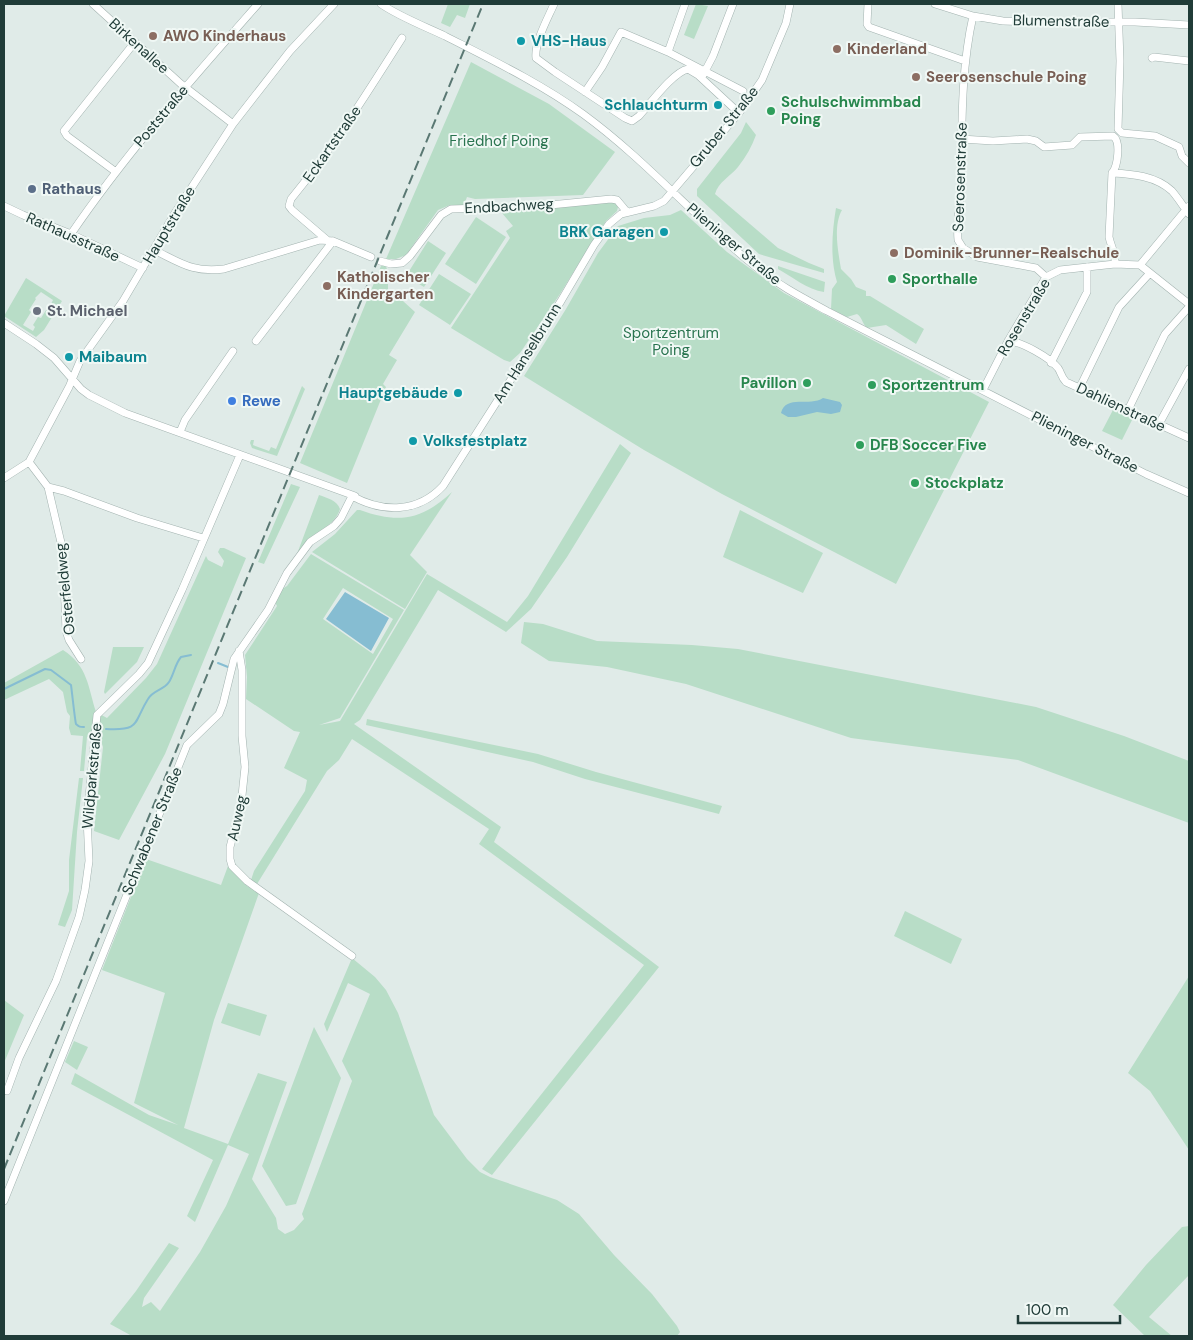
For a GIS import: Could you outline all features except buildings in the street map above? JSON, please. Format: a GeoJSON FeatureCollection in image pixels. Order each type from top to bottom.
{"type":"FeatureCollection","features":[{"type":"Feature","properties":{"kind":"street","name":"Birkenallee"},"geometry":{"type":"LineString","coordinates":[[93,4],[185,87],[233,124]]}},
{"type":"Feature","properties":{"kind":"street","name":"Poststraße"},"geometry":{"type":"LineString","coordinates":[[71,234],[116,172],[185,87],[258,4]]}},
{"type":"Feature","properties":{"kind":"street","name":"Hauptstraße"},"geometry":{"type":"LineString","coordinates":[[29,462],[70,387],[80,361],[119,307],[233,124],[290,52],[334,4]]}},
{"type":"Feature","properties":{"kind":"street","name":"Plieninger Straße"},"geometry":{"type":"LineString","coordinates":[[381,4],[512,70],[562,100],[600,126],[756,268],[791,291],[1146,474],[1189,493]]}},
{"type":"Feature","properties":{"kind":"street"},"geometry":{"type":"LineString","coordinates":[[554,4],[535,53],[536,58],[625,118],[632,121],[639,116],[682,70],[688,69],[701,78],[739,113]]}},
{"type":"Feature","properties":{"kind":"street"},"geometry":{"type":"LineString","coordinates":[[668,52],[684,4]]}},
{"type":"Feature","properties":{"kind":"street"},"geometry":{"type":"LineString","coordinates":[[701,78],[713,56],[733,4]]}},
{"type":"Feature","properties":{"kind":"street","name":"Gruber Straße"},"geometry":{"type":"LineString","coordinates":[[672,191],[739,113],[762,80],[786,23],[790,4]]}},
{"type":"Feature","properties":{"kind":"street"},"geometry":{"type":"LineString","coordinates":[[868,4],[869,27],[965,61]]}},
{"type":"Feature","properties":{"kind":"street","name":"Blumenstraße"},"geometry":{"type":"LineString","coordinates":[[935,4],[973,16],[1003,21],[1189,25]]}},
{"type":"Feature","properties":{"kind":"street"},"geometry":{"type":"LineString","coordinates":[[1115,264],[1114,252],[1109,237],[1112,173],[1116,168],[1118,142],[1118,4]]}},
{"type":"Feature","properties":{"kind":"street","name":"Seerosenstraße"},"geometry":{"type":"LineString","coordinates":[[973,16],[965,61],[958,240],[963,248],[977,256],[1036,268],[1046,277]]}},
{"type":"Feature","properties":{"kind":"street"},"geometry":{"type":"LineString","coordinates":[[585,92],[602,67],[621,32],[668,52],[743,91]]}},
{"type":"Feature","properties":{"kind":"street","name":"Eckartstraße"},"geometry":{"type":"LineString","coordinates":[[330,240],[292,210],[289,206],[291,199],[321,163],[352,118],[402,38]]}},
{"type":"Feature","properties":{"kind":"street"},"geometry":{"type":"LineString","coordinates":[[116,172],[67,136],[64,131],[135,42]]}},
{"type":"Feature","properties":{"kind":"street"},"geometry":{"type":"LineString","coordinates":[[1152,58],[1189,61]]}},
{"type":"Feature","properties":{"kind":"street"},"geometry":{"type":"LineString","coordinates":[[961,139],[993,141],[1027,139],[1036,141],[1044,147],[1072,145],[1080,137],[1113,136],[1118,134],[1155,136],[1179,147],[1182,156],[1189,163]]}},
{"type":"Feature","properties":{"kind":"street"},"geometry":{"type":"LineString","coordinates":[[1112,173],[1157,180],[1188,209],[1140,265],[1189,306],[1165,334],[1128,410]]}},
{"type":"Feature","properties":{"kind":"street","name":"Am Hanselbrunn"},"geometry":{"type":"LineString","coordinates":[[4,323],[54,358],[80,389],[98,401],[125,413],[352,496],[366,504],[400,508],[417,504],[437,492],[443,486],[561,301],[594,245],[614,218],[627,212],[654,206],[664,201],[672,191]]}},
{"type":"Feature","properties":{"kind":"street","name":"Endbachweg"},"geometry":{"type":"LineString","coordinates":[[380,260],[391,264],[402,263],[441,215],[451,209],[540,206],[611,199],[617,200],[627,212]]}},
{"type":"Feature","properties":{"kind":"street","name":"Rathausstraße"},"geometry":{"type":"LineString","coordinates":[[4,206],[71,234],[143,268]]}},
{"type":"Feature","properties":{"kind":"street"},"geometry":{"type":"LineString","coordinates":[[154,250],[197,270],[210,271],[224,269],[320,240],[330,240],[371,257]]}},
{"type":"Feature","properties":{"kind":"street"},"geometry":{"type":"LineString","coordinates":[[256,341],[330,240]]}},
{"type":"Feature","properties":{"kind":"street","name":"Rosenstraße"},"geometry":{"type":"LineString","coordinates":[[983,390],[1008,341],[1046,277],[1060,270],[1115,264],[1140,265]]}},
{"type":"Feature","properties":{"kind":"street"},"geometry":{"type":"LineString","coordinates":[[1051,363],[1087,292],[1086,267]]}},
{"type":"Feature","properties":{"kind":"street"},"geometry":{"type":"LineString","coordinates":[[1080,387],[1119,307],[1150,273]]}},
{"type":"Feature","properties":{"kind":"street","name":"Dahlienstraße"},"geometry":{"type":"LineString","coordinates":[[1008,341],[1016,341],[1040,354],[1058,368],[1061,378],[1066,382],[1189,438]]}},
{"type":"Feature","properties":{"kind":"street"},"geometry":{"type":"LineString","coordinates":[[180,432],[184,420],[233,351]]}},
{"type":"Feature","properties":{"kind":"street"},"geometry":{"type":"LineString","coordinates":[[1159,424],[1189,369]]}},
{"type":"Feature","properties":{"kind":"street","name":"Wildparkstraße"},"geometry":{"type":"LineString","coordinates":[[7,1091],[19,1058],[56,981],[79,917],[86,890],[89,861],[87,818],[97,716],[145,668],[178,598],[240,455]]}},
{"type":"Feature","properties":{"kind":"street"},"geometry":{"type":"LineString","coordinates":[[4,478],[29,462],[48,487],[137,518],[203,538]]}},
{"type":"Feature","properties":{"kind":"street","name":"Osterfeldweg"},"geometry":{"type":"LineString","coordinates":[[48,487],[63,551],[66,631],[69,640],[81,659]]}},
{"type":"Feature","properties":{"kind":"street","name":"Schwabener Straße"},"geometry":{"type":"LineString","coordinates":[[4,1201],[185,751],[193,738],[219,714],[224,704],[234,659],[268,610],[284,579],[302,551],[310,542],[334,526],[341,518],[352,496]]}},
{"type":"Feature","properties":{"kind":"street","name":"Auweg"},"geometry":{"type":"LineString","coordinates":[[239,651],[242,670],[242,736],[245,766],[241,805],[230,847],[232,866],[247,881],[352,956]]}},
{"type":"Feature","properties":{"kind":"green space"},"geometry":{"type":"Polygon","coordinates":[[[448,4],[470,4],[465,18],[457,15],[450,27],[441,23],[448,4]]]}},
{"type":"Feature","properties":{"kind":"green space"},"geometry":{"type":"Polygon","coordinates":[[[696,4],[708,6],[694,39],[684,35],[696,4]]]}},
{"type":"Feature","properties":{"kind":"green space","name":"Friedhof Poing"},"geometry":{"type":"Polygon","coordinates":[[[471,62],[549,104],[615,152],[583,195],[475,199],[467,197],[464,205],[450,205],[438,210],[406,255],[396,259],[386,259],[471,62]]]}},
{"type":"Feature","properties":{"kind":"green space"},"geometry":{"type":"Polygon","coordinates":[[[746,122],[756,135],[741,163],[722,183],[715,194],[778,248],[824,269],[824,273],[759,254],[697,196],[697,189],[741,133],[746,122]]]}},
{"type":"Feature","properties":{"kind":"green space"},"geometry":{"type":"Polygon","coordinates":[[[609,201],[615,203],[618,207],[617,211],[606,221],[520,353],[510,362],[451,328],[510,238],[506,231],[513,226],[502,213],[514,209],[609,201]]]}},
{"type":"Feature","properties":{"kind":"green space"},"geometry":{"type":"Polygon","coordinates":[[[836,208],[842,210],[839,216],[837,231],[841,269],[856,287],[866,291],[866,296],[870,296],[924,329],[916,344],[886,325],[867,328],[857,314],[847,317],[831,309],[832,289],[837,282],[833,264],[832,245],[836,208]]]}},
{"type":"Feature","properties":{"kind":"green space","name":"Sportzentrum Poing"},"geometry":{"type":"Polygon","coordinates":[[[681,210],[727,252],[784,293],[989,402],[896,584],[722,494],[644,450],[524,376],[598,253],[618,226],[644,218],[670,215],[681,210]]]}},
{"type":"Feature","properties":{"kind":"green space"},"geometry":{"type":"Polygon","coordinates":[[[476,217],[506,237],[476,284],[445,264],[476,217]]]}},
{"type":"Feature","properties":{"kind":"green space"},"geometry":{"type":"Polygon","coordinates":[[[428,241],[446,253],[424,287],[406,276],[428,241]]]}},
{"type":"Feature","properties":{"kind":"green space"},"geometry":{"type":"Polygon","coordinates":[[[381,266],[386,266],[388,273],[388,292],[403,301],[415,312],[389,355],[397,360],[383,384],[386,387],[347,483],[300,463],[381,266]]]}},
{"type":"Feature","properties":{"kind":"green space"},"geometry":{"type":"Polygon","coordinates":[[[778,266],[825,282],[824,292],[812,289],[778,269],[778,266]]]}},
{"type":"Feature","properties":{"kind":"green space"},"geometry":{"type":"Polygon","coordinates":[[[439,274],[471,294],[450,325],[419,305],[439,274]]]}},
{"type":"Feature","properties":{"kind":"green space"},"geometry":{"type":"Polygon","coordinates":[[[26,278],[62,301],[44,330],[36,337],[4,316],[26,278]],[[41,292],[35,298],[29,310],[31,312],[23,325],[33,331],[35,327],[33,325],[38,317],[41,318],[53,300],[41,292]]]}},
{"type":"Feature","properties":{"kind":"green space"},"geometry":{"type":"Polygon","coordinates":[[[302,386],[305,389],[277,456],[252,448],[250,443],[251,440],[254,440],[253,445],[269,451],[271,447],[276,449],[302,386]]]}},
{"type":"Feature","properties":{"kind":"green space"},"geometry":{"type":"Polygon","coordinates":[[[1114,408],[1133,418],[1122,440],[1102,431],[1114,408]]]}},
{"type":"Feature","properties":{"kind":"green space"},"geometry":{"type":"Polygon","coordinates":[[[620,444],[631,453],[567,557],[531,609],[506,632],[438,590],[360,720],[354,724],[501,827],[494,842],[659,967],[492,1175],[482,1169],[644,965],[479,844],[489,829],[352,739],[339,760],[327,771],[257,884],[251,880],[254,871],[305,791],[307,780],[284,768],[300,732],[294,731],[246,699],[245,655],[277,606],[275,602],[282,589],[287,586],[311,554],[404,610],[340,718],[319,725],[340,721],[427,574],[507,622],[528,596],[620,444]],[[343,588],[323,619],[373,654],[393,619],[343,588]]]}},
{"type":"Feature","properties":{"kind":"green space"},"geometry":{"type":"Polygon","coordinates":[[[291,484],[300,487],[264,564],[258,562],[291,484]]]}},
{"type":"Feature","properties":{"kind":"green space"},"geometry":{"type":"Polygon","coordinates":[[[452,492],[410,555],[427,572],[405,609],[312,552],[335,534],[357,510],[387,517],[409,517],[430,509],[452,492]]]}},
{"type":"Feature","properties":{"kind":"green space"},"geometry":{"type":"Polygon","coordinates":[[[319,495],[334,501],[340,509],[335,519],[310,539],[297,554],[319,495]]]}},
{"type":"Feature","properties":{"kind":"green space"},"geometry":{"type":"Polygon","coordinates":[[[740,510],[823,553],[803,593],[723,557],[740,510]]]}},
{"type":"Feature","properties":{"kind":"green space"},"geometry":{"type":"Polygon","coordinates":[[[220,548],[246,558],[165,754],[119,840],[94,831],[103,747],[100,738],[87,737],[84,771],[80,771],[83,736],[71,735],[69,728],[70,716],[67,712],[63,692],[49,679],[4,700],[4,683],[63,650],[78,663],[82,670],[89,686],[96,712],[107,718],[157,664],[206,556],[208,560],[222,567],[224,561],[218,552],[220,548]]]}},
{"type":"Feature","properties":{"kind":"green space"},"geometry":{"type":"Polygon","coordinates":[[[524,622],[543,624],[597,641],[738,649],[1036,707],[1124,736],[1189,761],[1189,823],[1018,760],[851,738],[686,684],[607,667],[549,661],[521,643],[524,622]]]}},
{"type":"Feature","properties":{"kind":"green space"},"geometry":{"type":"Polygon","coordinates":[[[113,647],[144,647],[137,662],[105,694],[104,692],[113,647]]]}},
{"type":"Feature","properties":{"kind":"green space"},"geometry":{"type":"Polygon","coordinates":[[[367,719],[538,754],[596,772],[722,806],[719,814],[585,779],[533,762],[366,725],[367,719]]]}},
{"type":"Feature","properties":{"kind":"green space"},"geometry":{"type":"Polygon","coordinates":[[[79,778],[83,778],[72,910],[65,927],[58,925],[69,891],[69,860],[79,778]]]}},
{"type":"Feature","properties":{"kind":"green space"},"geometry":{"type":"Polygon","coordinates":[[[146,859],[221,885],[228,866],[247,886],[259,893],[214,1020],[184,1128],[228,1144],[258,1073],[287,1082],[252,1179],[276,1218],[278,1229],[285,1234],[294,1230],[304,1219],[302,1214],[352,1081],[342,1061],[370,994],[348,983],[327,1032],[324,1024],[352,958],[375,977],[386,990],[398,1013],[434,1115],[467,1159],[480,1172],[490,1177],[557,1200],[579,1214],[614,1255],[652,1294],[677,1326],[680,1332],[677,1336],[132,1336],[110,1324],[136,1291],[169,1243],[179,1248],[144,1298],[142,1307],[151,1302],[160,1311],[200,1252],[226,1206],[249,1154],[228,1145],[195,1222],[187,1216],[213,1160],[71,1084],[75,1073],[149,1115],[178,1125],[134,1103],[165,993],[102,970],[146,859]]]}},
{"type":"Feature","properties":{"kind":"green space"},"geometry":{"type":"Polygon","coordinates":[[[905,911],[962,939],[951,964],[894,936],[905,911]]]}},
{"type":"Feature","properties":{"kind":"green space"},"geometry":{"type":"Polygon","coordinates":[[[1189,976],[1189,1150],[1150,1091],[1128,1073],[1189,976]]]}},
{"type":"Feature","properties":{"kind":"green space"},"geometry":{"type":"Polygon","coordinates":[[[4,1000],[24,1015],[4,1063],[4,1000]]]}},
{"type":"Feature","properties":{"kind":"green space"},"geometry":{"type":"Polygon","coordinates":[[[228,1003],[267,1015],[260,1036],[221,1023],[228,1003]]]}},
{"type":"Feature","properties":{"kind":"green space"},"geometry":{"type":"Polygon","coordinates":[[[314,1027],[341,1078],[296,1204],[286,1206],[262,1166],[314,1027]]]}},
{"type":"Feature","properties":{"kind":"green space"},"geometry":{"type":"Polygon","coordinates":[[[74,1041],[88,1047],[77,1070],[65,1062],[74,1041]]]}},
{"type":"Feature","properties":{"kind":"green space"},"geometry":{"type":"Polygon","coordinates":[[[1189,1226],[1189,1275],[1149,1317],[1172,1336],[1145,1336],[1113,1305],[1146,1265],[1182,1227],[1189,1226]]]}},
{"type":"Feature","properties":{"kind":"water"},"geometry":{"type":"Polygon","coordinates":[[[823,398],[840,402],[842,405],[840,412],[831,414],[817,412],[796,417],[788,417],[781,413],[784,407],[793,402],[812,401],[823,398]]]}},
{"type":"Feature","properties":{"kind":"water"},"geometry":{"type":"Polygon","coordinates":[[[345,592],[389,618],[371,651],[326,619],[345,592]]]}},
{"type":"Feature","properties":{"kind":"waterway"},"geometry":{"type":"LineString","coordinates":[[106,729],[125,729],[131,727],[150,696],[169,682],[181,657],[191,655]]}},
{"type":"Feature","properties":{"kind":"waterway"},"geometry":{"type":"LineString","coordinates":[[218,663],[228,667]]}},
{"type":"Feature","properties":{"kind":"waterway"},"geometry":{"type":"LineString","coordinates":[[4,689],[45,669],[51,670],[71,685],[76,724],[84,727]]}},
{"type":"Feature","properties":{"kind":"railway"},"geometry":{"type":"LineString","coordinates":[[4,1169],[483,4]]}},
{"type":"Feature","properties":{"kind":"place","name":"AWO Kinderhaus"},"geometry":{"type":"Point","coordinates":[153,36]}},
{"type":"Feature","properties":{"kind":"place","name":"VHS-Haus"},"geometry":{"type":"Point","coordinates":[521,41]}},
{"type":"Feature","properties":{"kind":"place","name":"Kinderland"},"geometry":{"type":"Point","coordinates":[837,49]}},
{"type":"Feature","properties":{"kind":"place","name":"Seerosenschule Poing"},"geometry":{"type":"Point","coordinates":[916,77]}},
{"type":"Feature","properties":{"kind":"place","name":"Schlauchturm"},"geometry":{"type":"Point","coordinates":[718,105]}},
{"type":"Feature","properties":{"kind":"place","name":"Schulschwimmbad Poing"},"geometry":{"type":"Point","coordinates":[771,111]}},
{"type":"Feature","properties":{"kind":"place","name":"Rathaus"},"geometry":{"type":"Point","coordinates":[32,189]}},
{"type":"Feature","properties":{"kind":"place","name":"BRK Garagen"},"geometry":{"type":"Point","coordinates":[664,232]}},
{"type":"Feature","properties":{"kind":"place","name":"Dominik-Brunner-Realschule"},"geometry":{"type":"Point","coordinates":[894,253]}},
{"type":"Feature","properties":{"kind":"place","name":"Sporthalle"},"geometry":{"type":"Point","coordinates":[892,279]}},
{"type":"Feature","properties":{"kind":"place","name":"Katholischer Kindergarten"},"geometry":{"type":"Point","coordinates":[327,286]}},
{"type":"Feature","properties":{"kind":"place","name":"St. Michael"},"geometry":{"type":"Point","coordinates":[37,311]}},
{"type":"Feature","properties":{"kind":"place","name":"Maibaum"},"geometry":{"type":"Point","coordinates":[69,357]}},
{"type":"Feature","properties":{"kind":"place","name":"Pavillon"},"geometry":{"type":"Point","coordinates":[807,383]}},
{"type":"Feature","properties":{"kind":"place","name":"Sportzentrum"},"geometry":{"type":"Point","coordinates":[872,385]}},
{"type":"Feature","properties":{"kind":"place","name":"Hauptgebäude"},"geometry":{"type":"Point","coordinates":[458,393]}},
{"type":"Feature","properties":{"kind":"place","name":"Rewe"},"geometry":{"type":"Point","coordinates":[232,401]}},
{"type":"Feature","properties":{"kind":"place","name":"Volksfestplatz"},"geometry":{"type":"Point","coordinates":[413,441]}},
{"type":"Feature","properties":{"kind":"place","name":"DFB Soccer Five"},"geometry":{"type":"Point","coordinates":[860,445]}},
{"type":"Feature","properties":{"kind":"place","name":"Stockplatz"},"geometry":{"type":"Point","coordinates":[915,483]}}]}
